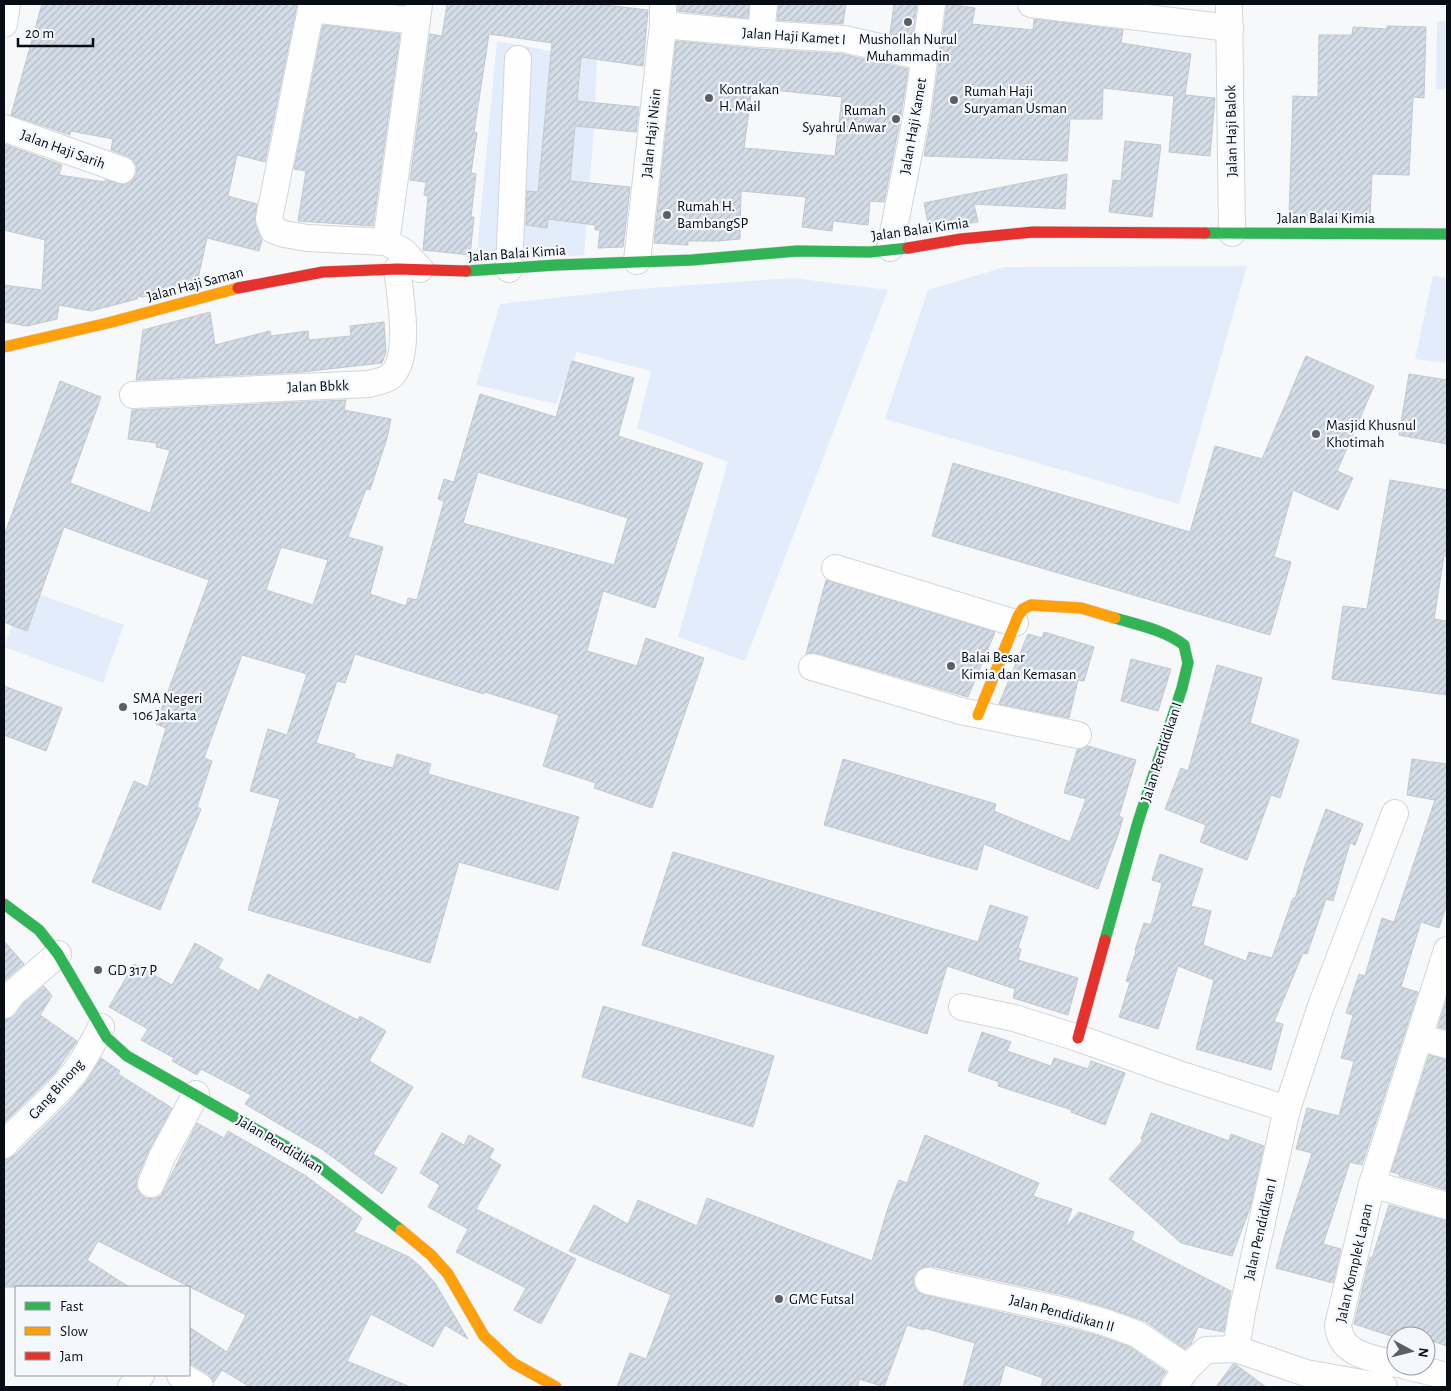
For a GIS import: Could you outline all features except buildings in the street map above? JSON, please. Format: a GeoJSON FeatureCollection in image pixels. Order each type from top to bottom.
{"type":"FeatureCollection","features":[{"type":"Feature","properties":{"kind":"street"},"geometry":{"type":"LineString","coordinates":[[4,24],[8,4]]}},
{"type":"Feature","properties":{"kind":"street"},"geometry":{"type":"LineString","coordinates":[[761,34],[764,4]]}},
{"type":"Feature","properties":{"kind":"street","name":"Jalan Haji Kamet"},"geometry":{"type":"LineString","coordinates":[[890,248],[916,118],[932,4]]}},
{"type":"Feature","properties":{"kind":"street","name":"Jalan Haji Balok"},"geometry":{"type":"LineString","coordinates":[[1031,4],[1229,16],[1232,233]]}},
{"type":"Feature","properties":{"kind":"street"},"geometry":{"type":"LineString","coordinates":[[386,242],[418,13],[311,6],[269,219],[273,230],[308,238],[386,242],[403,252],[408,269]]}},
{"type":"Feature","properties":{"kind":"street","name":"Jalan Haji Kamet I"},"geometry":{"type":"LineString","coordinates":[[663,14],[761,34],[844,39],[924,57]]}},
{"type":"Feature","properties":{"kind":"street","name":"Jalan Haji Nisin"},"geometry":{"type":"LineString","coordinates":[[637,261],[663,14]]}},
{"type":"Feature","properties":{"kind":"street"},"geometry":{"type":"LineString","coordinates":[[509,269],[518,60]]}},
{"type":"Feature","properties":{"kind":"street","name":"Jalan Haji Sarih"},"geometry":{"type":"LineString","coordinates":[[4,128],[122,170]]}},
{"type":"Feature","properties":{"kind":"street","name":"Jalan Balai Kimia"},"geometry":{"type":"LineString","coordinates":[[408,269],[470,272],[637,261],[692,260],[797,251],[870,252],[961,239],[1033,232],[1447,234]]}},
{"type":"Feature","properties":{"kind":"street","name":"Jalan Haji Saman"},"geometry":{"type":"LineString","coordinates":[[4,346],[108,324],[230,290],[288,278],[323,272],[408,269]]}},
{"type":"Feature","properties":{"kind":"street","name":"Jalan Bbkk"},"geometry":{"type":"LineString","coordinates":[[133,395],[380,382],[390,377],[397,369],[401,358],[404,342],[408,269]]}},
{"type":"Feature","properties":{"kind":"street"},"geometry":{"type":"LineString","coordinates":[[835,568],[1015,623],[978,716]]}},
{"type":"Feature","properties":{"kind":"street","name":"Jalan Pendidikan I"},"geometry":{"type":"LineString","coordinates":[[1015,623],[1023,609],[1032,605],[1081,608],[1148,628],[1176,639],[1184,645],[1187,654],[1188,663],[1182,688],[1130,850],[1078,1038]]}},
{"type":"Feature","properties":{"kind":"street"},"geometry":{"type":"LineString","coordinates":[[812,667],[978,716],[1078,735]]}},
{"type":"Feature","properties":{"kind":"street","name":"Jalan Pendidikan I"},"geometry":{"type":"LineString","coordinates":[[1236,1349],[1242,1312],[1287,1108],[1321,1006],[1395,813]]}},
{"type":"Feature","properties":{"kind":"street","name":"Jalan Pendidikan"},"geometry":{"type":"LineString","coordinates":[[4,904],[39,930],[58,954],[107,1038],[127,1056],[315,1163],[372,1206],[431,1255],[448,1274],[484,1336],[512,1363],[556,1387]]}},
{"type":"Feature","properties":{"kind":"street","name":"Jalan Komplek Lapan"},"geometry":{"type":"LineString","coordinates":[[1386,1361],[1362,1355],[1351,1349],[1339,1336],[1338,1325],[1372,1184],[1447,950]]}},
{"type":"Feature","properties":{"kind":"street"},"geometry":{"type":"LineString","coordinates":[[4,1005],[12,994],[58,954]]}},
{"type":"Feature","properties":{"kind":"street"},"geometry":{"type":"LineString","coordinates":[[962,1006],[1014,1018],[1078,1038],[1173,1072],[1287,1108]]}},
{"type":"Feature","properties":{"kind":"street","name":"Gang Binong"},"geometry":{"type":"LineString","coordinates":[[4,1145],[74,1074],[91,1048],[101,1027]]}},
{"type":"Feature","properties":{"kind":"street"},"geometry":{"type":"LineString","coordinates":[[1419,1037],[1447,1045]]}},
{"type":"Feature","properties":{"kind":"street"},"geometry":{"type":"LineString","coordinates":[[152,1184],[162,1157],[196,1094]]}},
{"type":"Feature","properties":{"kind":"street","name":"Jalan Komplek Lapan"},"geometry":{"type":"LineString","coordinates":[[1372,1184],[1447,1206]]}},
{"type":"Feature","properties":{"kind":"street","name":"Jalan Pendidikan II"},"geometry":{"type":"LineString","coordinates":[[928,1281],[1065,1311],[1137,1334],[1180,1378]]}},
{"type":"Feature","properties":{"kind":"street"},"geometry":{"type":"LineString","coordinates":[[1180,1378],[1206,1350],[1236,1349],[1306,1373],[1384,1387]]}},
{"type":"Feature","properties":{"kind":"street"},"geometry":{"type":"LineString","coordinates":[[132,1387],[140,1376]]}},
{"type":"Feature","properties":{"kind":"street"},"geometry":{"type":"LineString","coordinates":[[182,1376],[200,1387]]}},
{"type":"Feature","properties":{"kind":"shaded area"},"geometry":{"type":"Polygon","coordinates":[[[1437,21],[1447,21],[1447,89],[1436,89],[1437,21]]]}},
{"type":"Feature","properties":{"kind":"shaded area"},"geometry":{"type":"Polygon","coordinates":[[[497,41],[597,60],[594,128],[584,255],[476,263],[497,41]]]}},
{"type":"Feature","properties":{"kind":"shaded area"},"geometry":{"type":"Polygon","coordinates":[[[1247,266],[1179,504],[885,419],[928,290],[1005,267],[1247,266]]]}},
{"type":"Feature","properties":{"kind":"shaded area"},"geometry":{"type":"Polygon","coordinates":[[[1433,276],[1447,278],[1447,363],[1415,359],[1433,276]]]}},
{"type":"Feature","properties":{"kind":"shaded area"},"geometry":{"type":"Polygon","coordinates":[[[792,278],[888,290],[745,661],[678,637],[728,462],[637,428],[651,371],[577,352],[556,404],[476,385],[500,304],[636,289],[792,278]]]}},
{"type":"Feature","properties":{"kind":"shaded area"},"geometry":{"type":"Polygon","coordinates":[[[25,589],[124,625],[103,683],[4,647],[25,589]]]}},
{"type":"Feature","properties":{"kind":"traffic: fast"},"geometry":{"type":"LineString","coordinates":[[1205,233],[1447,234]]}},
{"type":"Feature","properties":{"kind":"traffic: fast"},"geometry":{"type":"LineString","coordinates":[[466,271],[556,265],[692,260],[797,251],[870,252],[908,248]]}},
{"type":"Feature","properties":{"kind":"traffic: fast"},"geometry":{"type":"LineString","coordinates":[[1105,940],[1138,822],[1182,688],[1188,663],[1184,645],[1177,640],[1151,628],[1115,618]]}},
{"type":"Feature","properties":{"kind":"traffic: fast"},"geometry":{"type":"LineString","coordinates":[[4,904],[39,930],[58,954],[107,1038],[127,1056],[315,1163],[401,1230]]}},
{"type":"Feature","properties":{"kind":"traffic: slow"},"geometry":{"type":"LineString","coordinates":[[4,347],[108,323],[238,288]]}},
{"type":"Feature","properties":{"kind":"traffic: slow"},"geometry":{"type":"LineString","coordinates":[[978,715],[1018,616],[1023,609],[1031,605],[1081,608],[1115,618]]}},
{"type":"Feature","properties":{"kind":"traffic: slow"},"geometry":{"type":"LineString","coordinates":[[401,1230],[431,1255],[448,1274],[484,1336],[513,1363],[556,1387]]}},
{"type":"Feature","properties":{"kind":"traffic: jam"},"geometry":{"type":"LineString","coordinates":[[908,248],[961,239],[1033,232],[1205,233]]}},
{"type":"Feature","properties":{"kind":"traffic: jam"},"geometry":{"type":"LineString","coordinates":[[238,288],[323,272],[397,269],[466,271]]}},
{"type":"Feature","properties":{"kind":"traffic: jam"},"geometry":{"type":"LineString","coordinates":[[1078,1038],[1105,940]]}},
{"type":"Feature","properties":{"kind":"place","name":"Mushollah Nurul Muhammadin"},"geometry":{"type":"Point","coordinates":[908,22]}},
{"type":"Feature","properties":{"kind":"place","name":"Kontrakan H. Mail"},"geometry":{"type":"Point","coordinates":[709,98]}},
{"type":"Feature","properties":{"kind":"place","name":"Rumah Haji Suryaman Usman"},"geometry":{"type":"Point","coordinates":[954,100]}},
{"type":"Feature","properties":{"kind":"place","name":"Rumah Syahrul Anwar"},"geometry":{"type":"Point","coordinates":[896,119]}},
{"type":"Feature","properties":{"kind":"place","name":"Rumah H. BambangSP"},"geometry":{"type":"Point","coordinates":[667,215]}},
{"type":"Feature","properties":{"kind":"place","name":"Masjid Khusnul Khotimah"},"geometry":{"type":"Point","coordinates":[1316,434]}},
{"type":"Feature","properties":{"kind":"place","name":"Balai Besar Kimia dan Kemasan"},"geometry":{"type":"Point","coordinates":[951,666]}},
{"type":"Feature","properties":{"kind":"place","name":"SMA Negeri 106 Jakarta"},"geometry":{"type":"Point","coordinates":[123,707]}},
{"type":"Feature","properties":{"kind":"place","name":"GD 317 P"},"geometry":{"type":"Point","coordinates":[98,970]}},
{"type":"Feature","properties":{"kind":"place","name":"GMC Futsal"},"geometry":{"type":"Point","coordinates":[779,1299]}}]}
